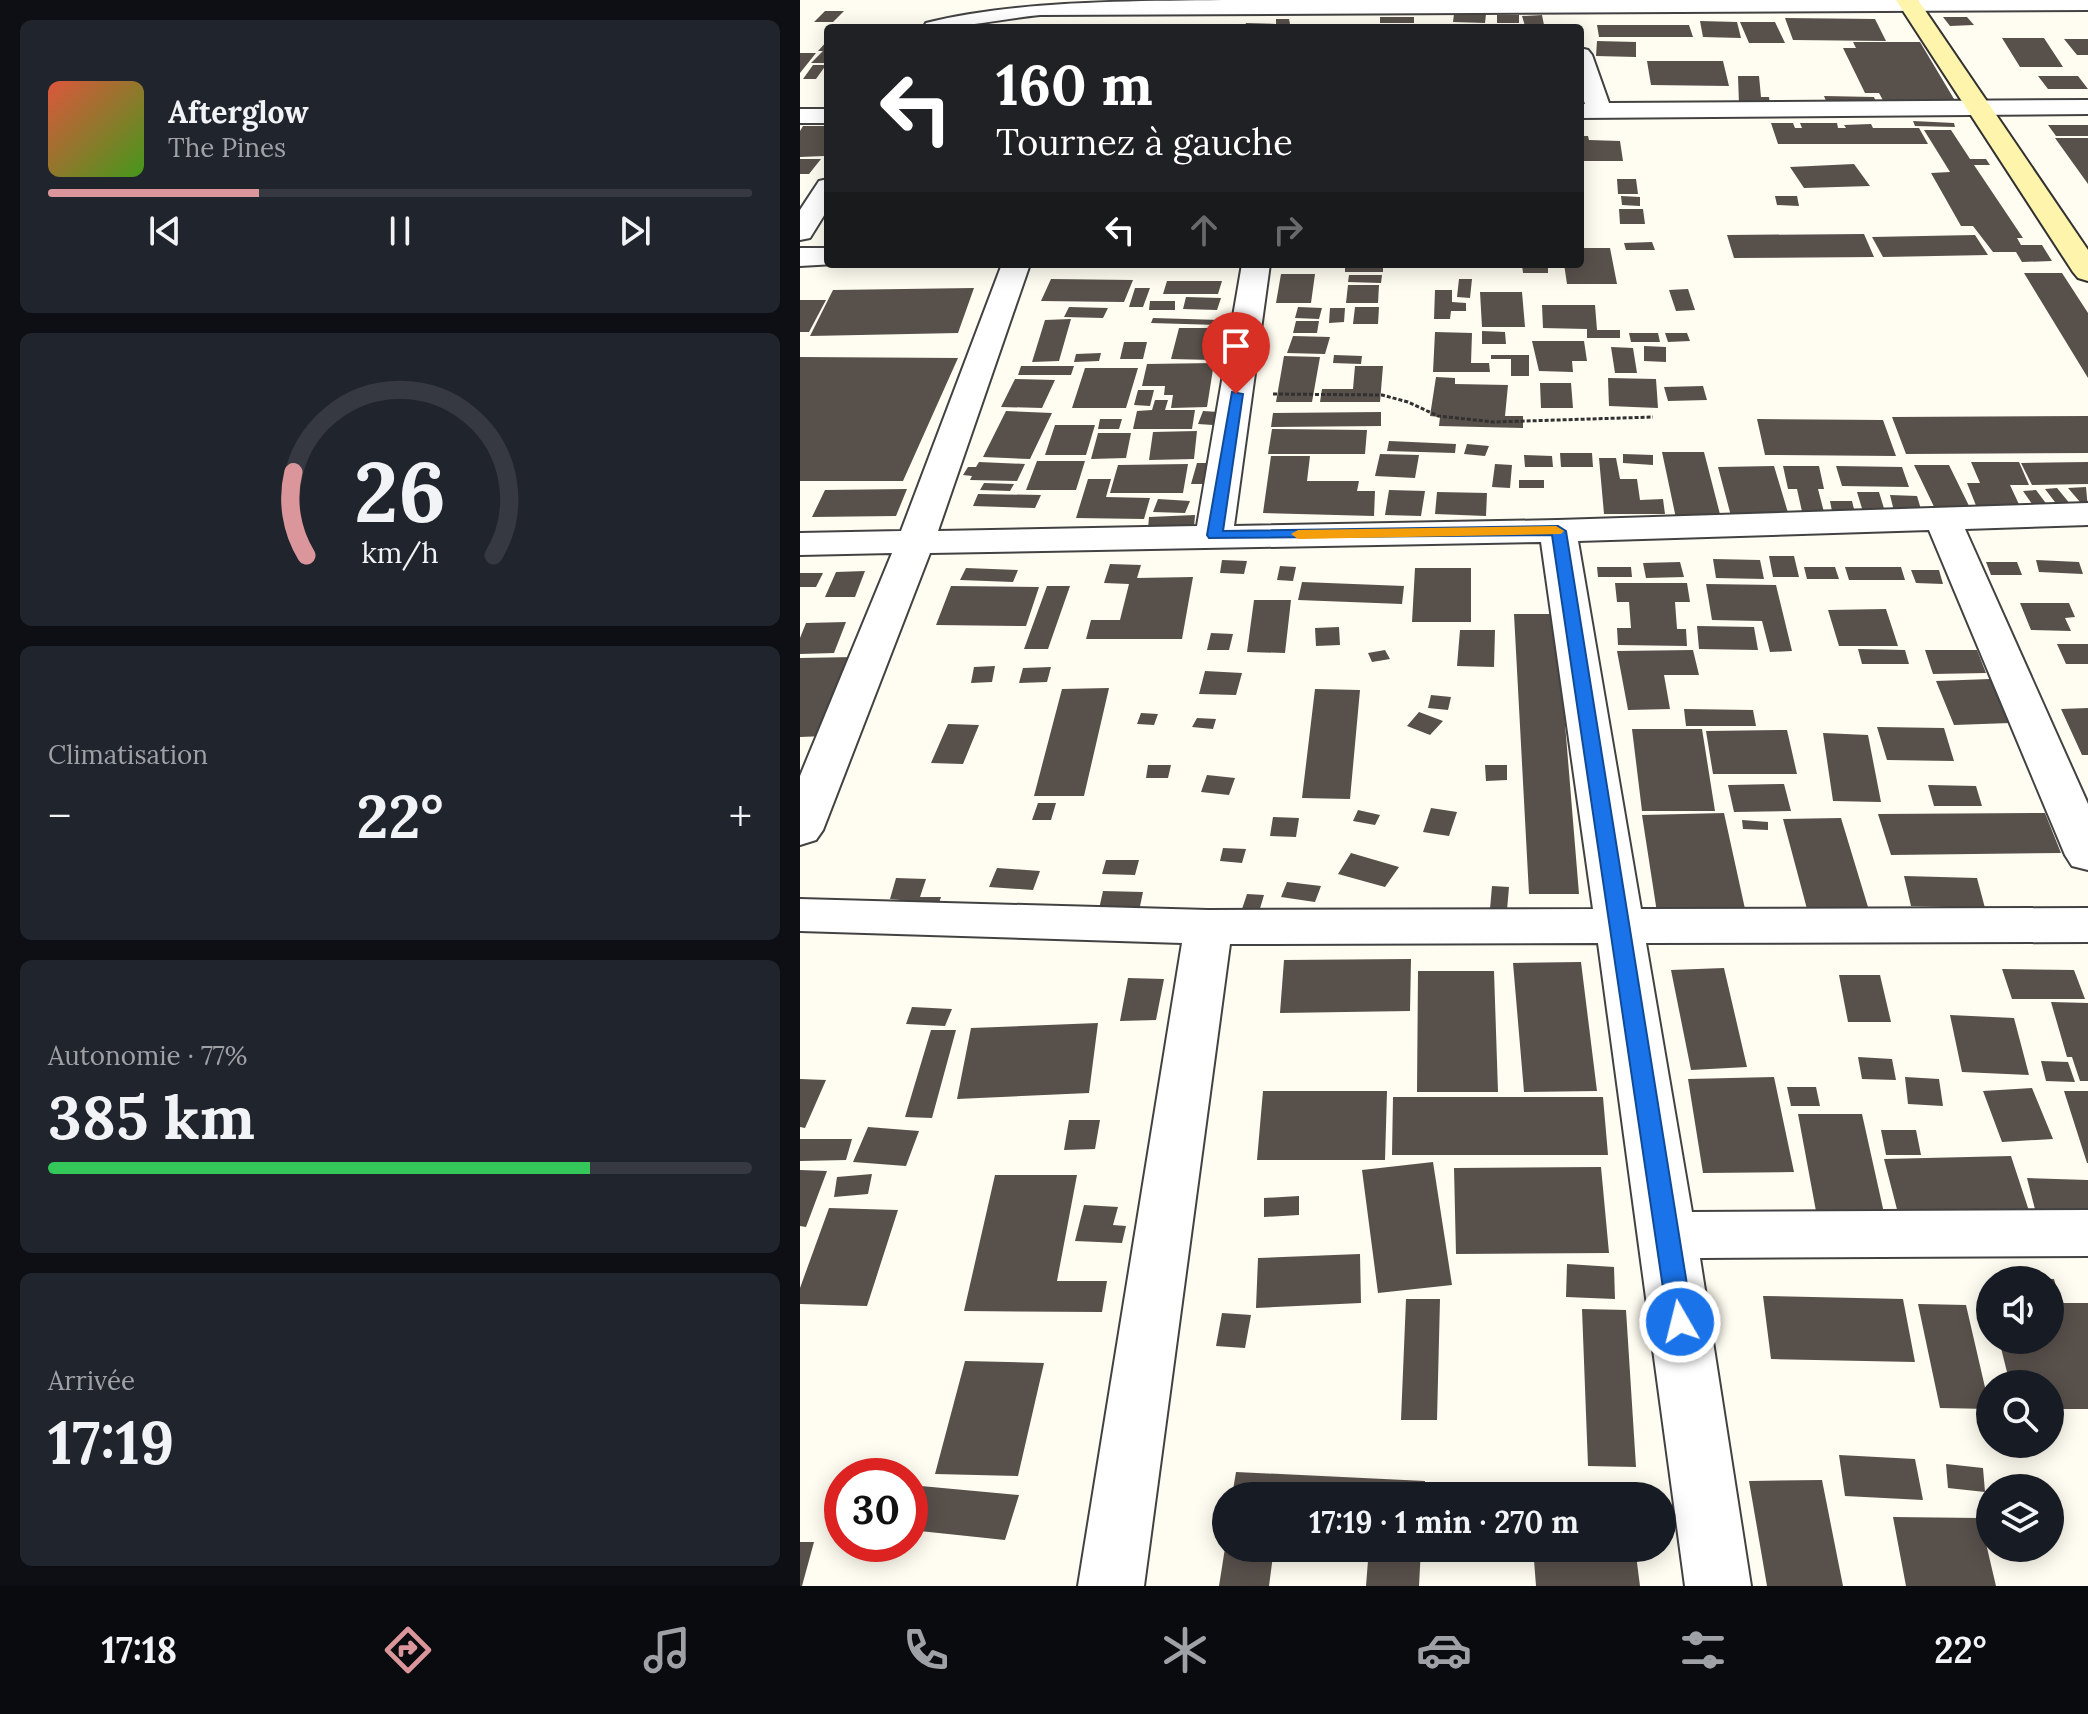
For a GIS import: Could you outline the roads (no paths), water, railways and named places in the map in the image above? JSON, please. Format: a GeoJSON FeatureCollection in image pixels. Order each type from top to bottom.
{"type":"FeatureCollection","features":[{"type":"Feature","properties":{"kind":"street"},"geometry":{"type":"LineString","coordinates":[[1561,2],[1569,24]]}},
{"type":"Feature","properties":{"kind":"street"},"geometry":{"type":"LineString","coordinates":[[944,24],[965,16],[1040,8],[1561,2],[2088,4]]}},
{"type":"Feature","properties":{"kind":"street"},"geometry":{"type":"LineString","coordinates":[[1909,3],[2088,272]]}},
{"type":"Feature","properties":{"kind":"street"},"geometry":{"type":"LineString","coordinates":[[1584,77],[1590,111],[2088,107]]}},
{"type":"Feature","properties":{"kind":"street"},"geometry":{"type":"LineString","coordinates":[[800,116],[824,116]]}},
{"type":"Feature","properties":{"kind":"street"},"geometry":{"type":"LineString","coordinates":[[800,232],[824,193]]}},
{"type":"Feature","properties":{"kind":"street"},"geometry":{"type":"LineString","coordinates":[[800,257],[824,257]]}},
{"type":"Feature","properties":{"kind":"street"},"geometry":{"type":"LineString","coordinates":[[800,830],[916,541],[1015,268]]}},
{"type":"Feature","properties":{"kind":"street"},"geometry":{"type":"LineString","coordinates":[[1214,535],[1255,268]]}},
{"type":"Feature","properties":{"kind":"street"},"geometry":{"type":"LineString","coordinates":[[800,544],[1558,531],[2088,514]]}},
{"type":"Feature","properties":{"kind":"street"},"geometry":{"type":"LineString","coordinates":[[1942,517],[2088,855]]}},
{"type":"Feature","properties":{"kind":"street"},"geometry":{"type":"LineString","coordinates":[[1558,531],[1668,1235],[1718,1586]]}},
{"type":"Feature","properties":{"kind":"street"},"geometry":{"type":"LineString","coordinates":[[800,915],[1208,927],[2088,925]]}},
{"type":"Feature","properties":{"kind":"street"},"geometry":{"type":"LineString","coordinates":[[1111,1586],[1208,927]]}},
{"type":"Feature","properties":{"kind":"street"},"geometry":{"type":"LineString","coordinates":[[1668,1235],[2088,1233]]}}]}
